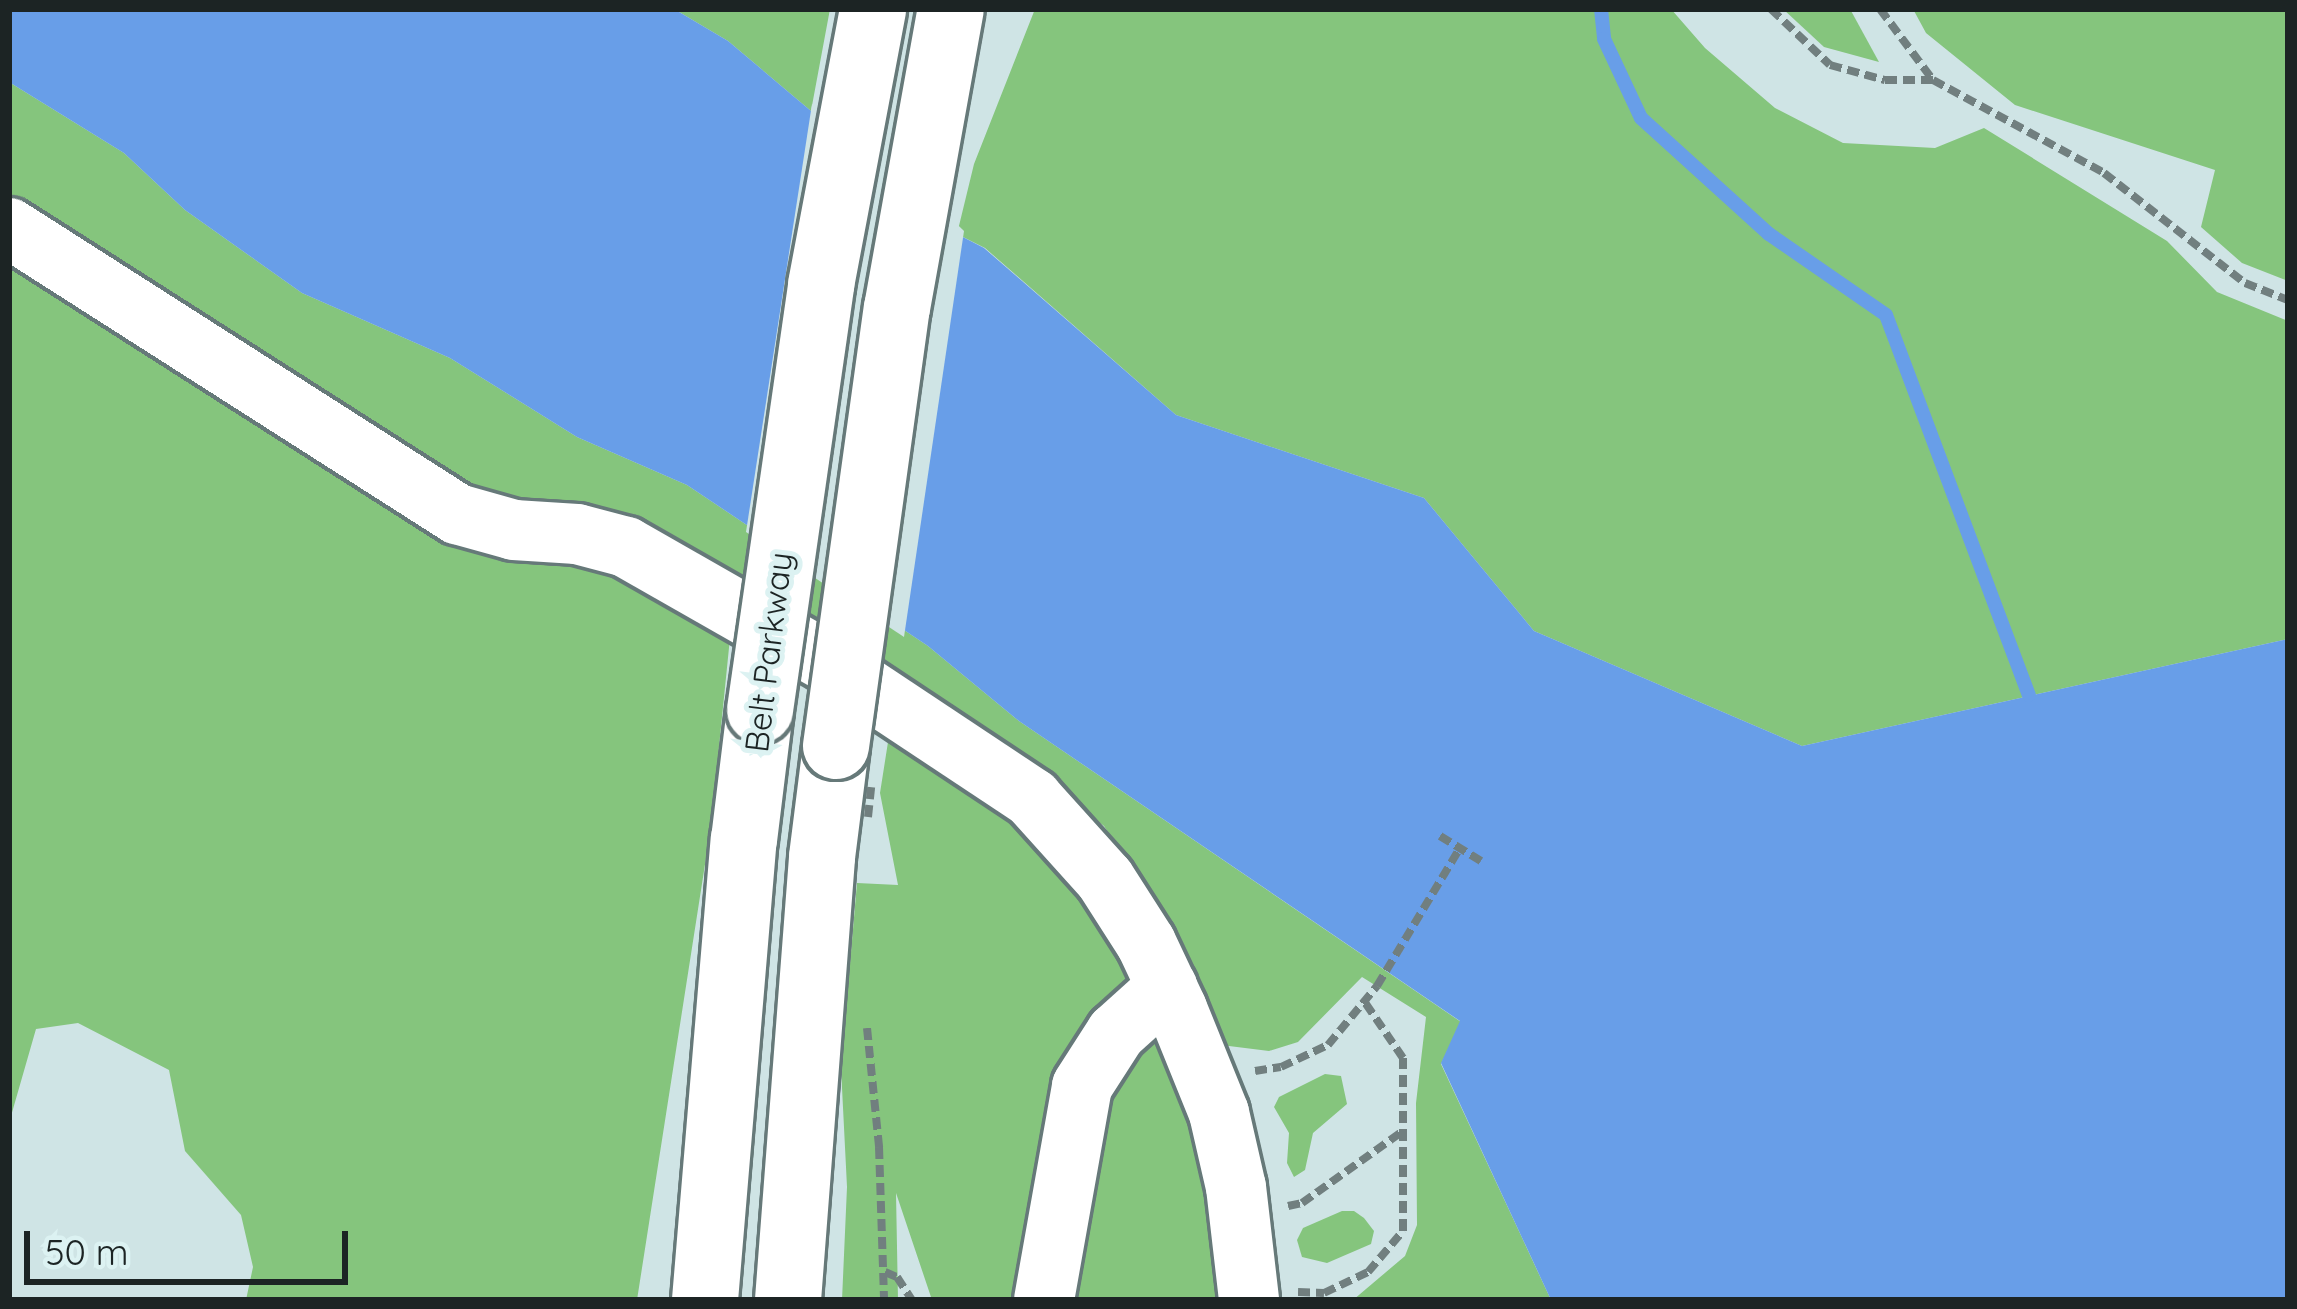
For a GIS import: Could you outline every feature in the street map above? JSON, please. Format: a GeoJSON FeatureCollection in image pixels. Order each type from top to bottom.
{"type":"FeatureCollection","features":[{"type":"Feature","properties":{"kind":"highway","name":"Belt Parkway"},"geometry":{"type":"LineString","coordinates":[[704,1300],[760,710],[818,307],[873,9]]}},
{"type":"Feature","properties":{"kind":"highway"},"geometry":{"type":"LineString","coordinates":[[790,1300],[822,856],[897,308],[951,9]]}},
{"type":"Feature","properties":{"kind":"street"},"geometry":{"type":"LineString","coordinates":[[9,228],[457,514],[514,530],[578,534],[626,547],[788,638],[1032,798],[1105,879],[1167,988],[1219,1113],[1240,1216],[1249,1295]]}},
{"type":"Feature","properties":{"kind":"street"},"geometry":{"type":"LineString","coordinates":[[1044,1300],[1082,1086],[1116,1033],[1167,988]]}},
{"type":"Feature","properties":{"kind":"path"},"geometry":{"type":"LineString","coordinates":[[1771,9],[1830,65],[1885,80],[1933,80]]}},
{"type":"Feature","properties":{"kind":"path"},"geometry":{"type":"LineString","coordinates":[[1880,9],[1933,80],[2104,173],[2245,284],[2288,300]]}},
{"type":"Feature","properties":{"kind":"path"},"geometry":{"type":"LineString","coordinates":[[868,817],[868,839]]}},
{"type":"Feature","properties":{"kind":"path"},"geometry":{"type":"LineString","coordinates":[[1440,836],[1481,861]]}},
{"type":"Feature","properties":{"kind":"path"},"geometry":{"type":"LineString","coordinates":[[1205,1078],[1281,1067],[1328,1045],[1364,1001],[1460,848]]}},
{"type":"Feature","properties":{"kind":"path"},"geometry":{"type":"LineString","coordinates":[[1249,1295],[1324,1293],[1369,1272],[1403,1232],[1402,1058],[1364,1001]]}},
{"type":"Feature","properties":{"kind":"path"},"geometry":{"type":"LineString","coordinates":[[867,1018],[884,1300]]}},
{"type":"Feature","properties":{"kind":"path"},"geometry":{"type":"LineString","coordinates":[[1240,1216],[1302,1203],[1403,1131]]}},
{"type":"Feature","properties":{"kind":"path"},"geometry":{"type":"LineString","coordinates":[[885,1273],[897,1276],[912,1300]]}},
{"type":"Feature","properties":{"kind":"green space"},"geometry":{"type":"Polygon","coordinates":[[[674,9],[830,9],[811,111],[728,41],[674,9]]]}},
{"type":"Feature","properties":{"kind":"green space"},"geometry":{"type":"Polygon","coordinates":[[[1035,9],[1671,9],[1705,48],[1775,108],[1843,143],[1935,148],[1984,128],[2167,241],[2217,292],[2288,321],[2288,639],[1802,746],[1534,631],[1424,498],[1176,415],[985,248],[957,234],[974,164],[1035,9]]]}},
{"type":"Feature","properties":{"kind":"green space"},"geometry":{"type":"Polygon","coordinates":[[[1783,9],[1850,9],[1879,62],[1824,47],[1783,9]]]}},
{"type":"Feature","properties":{"kind":"green space"},"geometry":{"type":"Polygon","coordinates":[[[1913,9],[2288,9],[2288,281],[2242,263],[2201,227],[2215,170],[2015,105],[1926,33],[1913,9]]]}},
{"type":"Feature","properties":{"kind":"green space"},"geometry":{"type":"Polygon","coordinates":[[[9,82],[124,153],[185,210],[302,293],[450,358],[577,437],[687,485],[928,646],[1019,721],[1461,1022],[1441,1064],[1551,1300],[1353,1300],[1405,1256],[1417,1225],[1416,1103],[1426,1017],[1362,977],[1298,1042],[1269,1051],[1221,1045],[1179,946],[1104,826],[994,742],[432,467],[9,201],[9,82]]]}},
{"type":"Feature","properties":{"kind":"green space"},"geometry":{"type":"Polygon","coordinates":[[[9,258],[269,430],[509,552],[626,567],[731,628],[711,826],[637,1300],[246,1300],[253,1267],[241,1215],[185,1151],[169,1070],[78,1023],[36,1029],[9,1123],[9,258]]]}},
{"type":"Feature","properties":{"kind":"green space"},"geometry":{"type":"Polygon","coordinates":[[[891,723],[1019,812],[1149,968],[1034,1300],[932,1300],[896,1193],[898,1300],[842,1300],[847,1187],[841,1068],[857,883],[898,885],[880,793],[891,723]]]}},
{"type":"Feature","properties":{"kind":"green space"},"geometry":{"type":"Polygon","coordinates":[[[1163,1038],[1195,1092],[1225,1300],[1066,1300],[1105,1081],[1131,1047],[1163,1038]]]}},
{"type":"Feature","properties":{"kind":"green space"},"geometry":{"type":"Polygon","coordinates":[[[1325,1074],[1341,1076],[1347,1104],[1313,1133],[1305,1170],[1294,1177],[1287,1163],[1289,1133],[1274,1107],[1279,1097],[1325,1074]]]}},
{"type":"Feature","properties":{"kind":"green space"},"geometry":{"type":"Polygon","coordinates":[[[1342,1211],[1354,1211],[1364,1218],[1374,1231],[1371,1244],[1327,1263],[1302,1257],[1297,1240],[1303,1228],[1342,1211]]]}},
{"type":"Feature","properties":{"kind":"water"},"geometry":{"type":"Polygon","coordinates":[[[9,9],[674,9],[728,41],[957,234],[984,248],[1176,415],[1424,498],[1534,631],[1802,746],[2288,639],[2288,1300],[1551,1300],[1441,1063],[1460,1021],[1019,721],[928,646],[687,485],[577,437],[450,358],[302,293],[185,210],[124,153],[9,82],[9,9]]]}},
{"type":"Feature","properties":{"kind":"pier"},"geometry":{"type":"Polygon","coordinates":[[[812,104],[924,192],[964,231],[904,637],[746,532],[812,104]]]}},
{"type":"Feature","properties":{"kind":"waterway"},"geometry":{"type":"LineString","coordinates":[[1601,9],[1604,39],[1641,118],[1769,234],[1886,315],[2029,695]]}}]}
